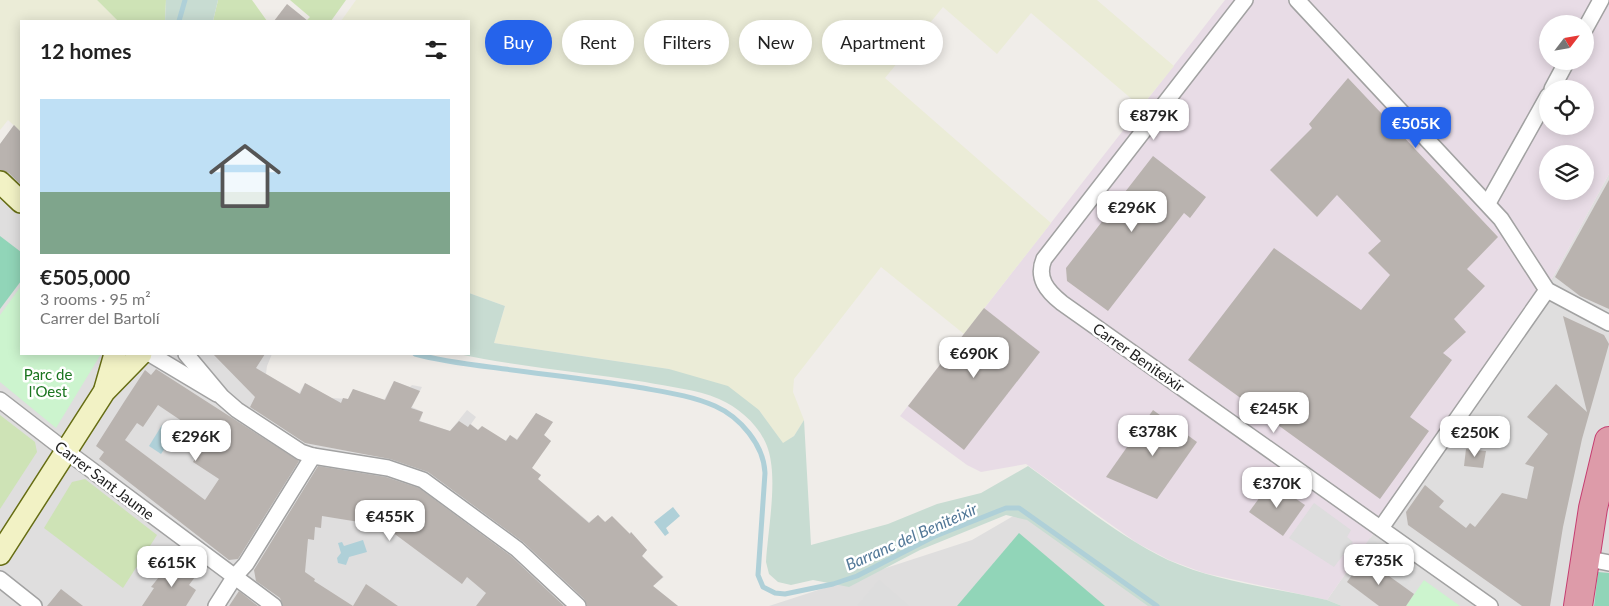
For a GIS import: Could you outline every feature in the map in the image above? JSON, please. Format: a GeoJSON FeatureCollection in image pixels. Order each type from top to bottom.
{"type":"FeatureCollection","features":[{"type":"Feature","properties":{"kind":"highway"},"geometry":{"type":"LineString","coordinates":[[1578,606],[1597,561],[1609,441]]}},
{"type":"Feature","properties":{"kind":"street","name":"Carrer Beniteixir"},"geometry":{"type":"LineString","coordinates":[[1245,0],[1044,259],[1041,274],[1050,292],[1062,303],[1490,606]]}},
{"type":"Feature","properties":{"kind":"street"},"geometry":{"type":"LineString","coordinates":[[1297,0],[1488,203],[1510,230],[1547,290],[1609,323]]}},
{"type":"Feature","properties":{"kind":"street"},"geometry":{"type":"LineString","coordinates":[[1593,15],[1601,0]]}},
{"type":"Feature","properties":{"kind":"street"},"geometry":{"type":"LineString","coordinates":[[1488,203],[1539,112]]}},
{"type":"Feature","properties":{"kind":"street"},"geometry":{"type":"LineString","coordinates":[[0,182],[20,201]]}},
{"type":"Feature","properties":{"kind":"street"},"geometry":{"type":"LineString","coordinates":[[1381,528],[1547,290]]}},
{"type":"Feature","properties":{"kind":"street"},"geometry":{"type":"LineString","coordinates":[[104,392],[115,355]]}},
{"type":"Feature","properties":{"kind":"street"},"geometry":{"type":"LineString","coordinates":[[0,554],[104,392],[140,355]]}},
{"type":"Feature","properties":{"kind":"street"},"geometry":{"type":"LineString","coordinates":[[152,355],[222,397],[267,432],[301,452],[314,456],[388,468],[423,480],[517,549],[578,606]]}},
{"type":"Feature","properties":{"kind":"street"},"geometry":{"type":"LineString","coordinates":[[187,355],[222,397]]}},
{"type":"Feature","properties":{"kind":"street","name":"Carrer Sant Jaume"},"geometry":{"type":"LineString","coordinates":[[0,400],[66,452],[274,606]]}},
{"type":"Feature","properties":{"kind":"street"},"geometry":{"type":"LineString","coordinates":[[216,606],[235,576],[246,564],[314,456]]}},
{"type":"Feature","properties":{"kind":"street"},"geometry":{"type":"LineString","coordinates":[[0,579],[34,606]]}},
{"type":"Feature","properties":{"kind":"shaded area"},"geometry":{"type":"Polygon","coordinates":[[[1225,0],[1609,0],[1609,174],[1553,277],[1327,600],[1204,573],[1169,560],[1137,543],[1026,464],[981,472],[967,465],[900,416],[1225,0]]]}},
{"type":"Feature","properties":{"kind":"shaded area"},"geometry":{"type":"Polygon","coordinates":[[[14,125],[20,131],[20,355],[272,355],[266,374],[299,393],[305,383],[331,398],[348,399],[353,389],[384,400],[394,381],[410,387],[412,385],[422,387],[412,407],[423,412],[420,421],[450,431],[467,410],[476,417],[471,424],[478,430],[505,441],[510,435],[517,439],[536,413],[553,422],[544,435],[551,441],[544,451],[524,462],[541,475],[538,479],[589,522],[598,515],[624,539],[631,532],[647,550],[642,556],[664,577],[653,586],[678,606],[0,606],[0,144],[14,125]]]}},
{"type":"Feature","properties":{"kind":"shaded area"},"geometry":{"type":"Polygon","coordinates":[[[1609,174],[1609,606],[1342,606],[1327,600],[1553,277],[1609,174]]]}},
{"type":"Feature","properties":{"kind":"shaded area"},"geometry":{"type":"Polygon","coordinates":[[[1314,503],[1351,530],[1347,537],[1353,542],[1334,567],[1289,538],[1314,503]]]}},
{"type":"Feature","properties":{"kind":"shaded area"},"geometry":{"type":"Polygon","coordinates":[[[1020,512],[1171,606],[769,606],[972,540],[1020,512]]]}},
{"type":"Feature","properties":{"kind":"shaded area"},"geometry":{"type":"Polygon","coordinates":[[[1370,538],[1416,572],[1405,587],[1359,554],[1370,538]]]}},
{"type":"Feature","properties":{"kind":"shaded area"},"geometry":{"type":"Polygon","coordinates":[[[879,580],[909,606],[857,606],[879,580]]]}},
{"type":"Feature","properties":{"kind":"green space"},"geometry":{"type":"Polygon","coordinates":[[[0,0],[97,0],[117,20],[20,20],[20,131],[8,120],[0,130],[0,0]]]}},
{"type":"Feature","properties":{"kind":"green space"},"geometry":{"type":"Polygon","coordinates":[[[97,0],[166,0],[165,20],[117,20],[97,0]]]}},
{"type":"Feature","properties":{"kind":"green space"},"geometry":{"type":"Polygon","coordinates":[[[166,0],[218,0],[213,20],[165,20],[166,0]]]}},
{"type":"Feature","properties":{"kind":"green space"},"geometry":{"type":"Polygon","coordinates":[[[218,0],[252,0],[266,20],[213,20],[218,0]]]}},
{"type":"Feature","properties":{"kind":"green space"},"geometry":{"type":"Polygon","coordinates":[[[290,0],[346,0],[332,20],[307,20],[310,17],[290,0]]]}},
{"type":"Feature","properties":{"kind":"green space"},"geometry":{"type":"Polygon","coordinates":[[[356,0],[1097,0],[1174,66],[1141,107],[1031,13],[997,54],[943,7],[932,20],[822,20],[822,65],[896,65],[885,78],[1051,223],[964,334],[881,267],[794,379],[793,392],[804,420],[794,436],[783,444],[759,410],[669,369],[494,343],[505,306],[470,293],[470,20],[342,20],[356,0]]]}},
{"type":"Feature","properties":{"kind":"green space"},"geometry":{"type":"Polygon","coordinates":[[[0,236],[20,251],[20,282],[0,309],[0,236]]]}},
{"type":"Feature","properties":{"kind":"green space","name":"Parc de l'Oest"},"geometry":{"type":"Polygon","coordinates":[[[20,287],[20,355],[100,355],[56,428],[0,382],[0,315],[20,287]]]}},
{"type":"Feature","properties":{"kind":"green space"},"geometry":{"type":"Polygon","coordinates":[[[470,293],[505,306],[494,343],[669,369],[728,386],[759,410],[783,443],[794,436],[804,420],[811,545],[888,524],[937,504],[981,493],[1028,466],[1131,540],[1168,560],[1206,574],[1327,600],[1342,606],[1148,606],[1027,520],[1006,515],[920,550],[849,587],[813,580],[791,585],[778,582],[769,574],[766,562],[772,489],[771,461],[765,441],[755,426],[742,413],[719,399],[692,391],[645,382],[464,355],[470,355],[470,293]]]}},
{"type":"Feature","properties":{"kind":"green space"},"geometry":{"type":"Polygon","coordinates":[[[0,415],[35,442],[37,452],[0,509],[0,415]]]}},
{"type":"Feature","properties":{"kind":"green space"},"geometry":{"type":"Polygon","coordinates":[[[85,479],[157,535],[123,588],[44,528],[72,482],[85,479]]]}},
{"type":"Feature","properties":{"kind":"green space"},"geometry":{"type":"Polygon","coordinates":[[[1019,533],[1105,606],[957,606],[1019,533]]]}},
{"type":"Feature","properties":{"kind":"green space"},"geometry":{"type":"Polygon","coordinates":[[[1598,572],[1609,573],[1609,606],[1594,606],[1598,572]]]}},
{"type":"Feature","properties":{"kind":"green space"},"geometry":{"type":"Polygon","coordinates":[[[1424,580],[1428,583],[1460,606],[1406,606],[1424,580]]]}},
{"type":"Feature","properties":{"kind":"water"},"geometry":{"type":"Polygon","coordinates":[[[162,425],[175,433],[161,454],[149,446],[162,425]]]}},
{"type":"Feature","properties":{"kind":"water"},"geometry":{"type":"Polygon","coordinates":[[[673,507],[680,516],[666,528],[669,533],[665,536],[654,522],[673,507]]]}},
{"type":"Feature","properties":{"kind":"water"},"geometry":{"type":"Polygon","coordinates":[[[363,540],[367,552],[349,557],[346,565],[338,563],[337,558],[341,553],[338,543],[342,542],[344,546],[363,540]]]}},
{"type":"Feature","properties":{"kind":"building"},"geometry":{"type":"Polygon","coordinates":[[[287,4],[307,20],[275,20],[287,4]]]}},
{"type":"Feature","properties":{"kind":"building"},"geometry":{"type":"Polygon","coordinates":[[[1348,78],[1498,237],[1467,269],[1485,286],[1454,319],[1466,332],[1443,353],[1452,360],[1410,417],[1429,431],[1380,499],[1188,360],[1274,248],[1361,310],[1390,275],[1368,253],[1381,241],[1337,195],[1317,217],[1270,170],[1312,128],[1309,124],[1348,78]]]}},
{"type":"Feature","properties":{"kind":"building"},"geometry":{"type":"Polygon","coordinates":[[[14,125],[20,131],[20,184],[9,173],[0,170],[0,144],[14,125]]]}},
{"type":"Feature","properties":{"kind":"building"},"geometry":{"type":"Polygon","coordinates":[[[1153,156],[1206,197],[1190,218],[1184,213],[1108,311],[1067,281],[1066,268],[1153,156]]]}},
{"type":"Feature","properties":{"kind":"building"},"geometry":{"type":"Polygon","coordinates":[[[1609,180],[1609,309],[1580,296],[1555,277],[1609,180]]]}},
{"type":"Feature","properties":{"kind":"building"},"geometry":{"type":"Polygon","coordinates":[[[984,308],[1040,352],[964,450],[908,406],[984,308]]]}},
{"type":"Feature","properties":{"kind":"building"},"geometry":{"type":"Polygon","coordinates":[[[1563,316],[1604,335],[1609,344],[1582,439],[1563,527],[1550,606],[1522,606],[1408,525],[1406,512],[1425,485],[1444,501],[1439,507],[1466,528],[1470,523],[1475,527],[1502,493],[1527,499],[1534,467],[1525,464],[1548,434],[1527,417],[1556,384],[1587,412],[1563,316]]]}},
{"type":"Feature","properties":{"kind":"building"},"geometry":{"type":"Polygon","coordinates":[[[214,355],[264,355],[256,368],[300,394],[305,383],[341,403],[343,398],[348,399],[353,389],[385,400],[394,381],[420,391],[411,408],[423,412],[419,421],[450,431],[459,421],[468,427],[470,424],[478,430],[482,426],[506,441],[510,435],[517,440],[536,413],[553,422],[544,435],[551,441],[532,468],[541,475],[538,479],[589,523],[598,515],[605,522],[612,516],[630,534],[631,532],[647,550],[642,556],[663,577],[653,586],[678,606],[587,606],[584,599],[523,542],[428,472],[390,459],[305,443],[250,407],[255,397],[214,355]]]}},
{"type":"Feature","properties":{"kind":"building"},"geometry":{"type":"Polygon","coordinates":[[[156,369],[299,461],[238,559],[229,560],[99,459],[104,452],[96,446],[145,370],[151,375],[156,369]],[[158,405],[143,427],[137,423],[125,440],[205,500],[219,479],[193,462],[207,438],[158,405]]]}},
{"type":"Feature","properties":{"kind":"building"},"geometry":{"type":"Polygon","coordinates":[[[1153,410],[1197,442],[1157,499],[1106,477],[1153,410]]]}},
{"type":"Feature","properties":{"kind":"building"},"geometry":{"type":"Polygon","coordinates":[[[1466,449],[1486,451],[1483,468],[1464,466],[1466,449]]]}},
{"type":"Feature","properties":{"kind":"building"},"geometry":{"type":"Polygon","coordinates":[[[318,466],[386,477],[419,488],[511,556],[564,606],[476,606],[486,593],[467,577],[462,584],[384,526],[322,516],[321,528],[315,527],[314,540],[308,539],[305,572],[315,579],[314,581],[353,606],[283,606],[280,598],[256,581],[254,570],[318,466]]]}},
{"type":"Feature","properties":{"kind":"building"},"geometry":{"type":"Polygon","coordinates":[[[1271,482],[1305,505],[1283,536],[1249,512],[1271,482]]]}},
{"type":"Feature","properties":{"kind":"building"},"geometry":{"type":"Polygon","coordinates":[[[1364,558],[1414,594],[1406,606],[1379,606],[1347,582],[1364,558]]]}},
{"type":"Feature","properties":{"kind":"building"},"geometry":{"type":"Polygon","coordinates":[[[171,562],[195,577],[189,585],[196,590],[186,606],[142,606],[154,588],[151,587],[171,562]]]}},
{"type":"Feature","properties":{"kind":"building"},"geometry":{"type":"Polygon","coordinates":[[[366,584],[398,606],[353,606],[366,584]]]}},
{"type":"Feature","properties":{"kind":"building"},"geometry":{"type":"Polygon","coordinates":[[[61,589],[83,606],[47,606],[61,589]]]}},
{"type":"Feature","properties":{"kind":"building"},"geometry":{"type":"Polygon","coordinates":[[[239,591],[258,606],[229,606],[239,591]]]}},
{"type":"Feature","properties":{"kind":"waterway","name":"Barranc del Beniteixir"},"geometry":{"type":"LineString","coordinates":[[179,20],[185,0]]}},
{"type":"Feature","properties":{"kind":"waterway","name":"Barranc del Beniteixir"},"geometry":{"type":"LineString","coordinates":[[419,355],[459,363],[667,392],[715,406],[733,417],[749,433],[764,463],[765,473],[758,575],[763,587],[775,593],[785,594],[833,584],[857,576],[933,537],[1006,508],[1019,508],[1157,606]]}}]}
